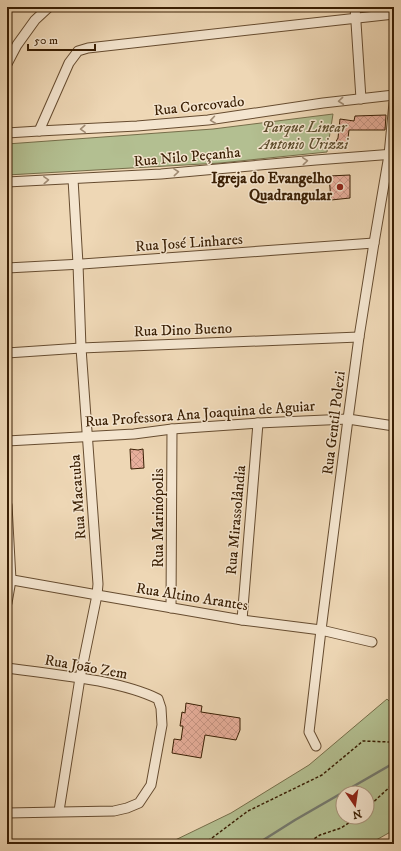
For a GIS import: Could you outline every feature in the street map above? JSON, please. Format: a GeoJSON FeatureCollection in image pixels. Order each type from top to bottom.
{"type":"FeatureCollection","features":[{"type":"Feature","properties":{"kind":"street"},"geometry":{"type":"LineString","coordinates":[[7,64],[17,45],[35,20],[49,7]]}},
{"type":"Feature","properties":{"kind":"street"},"geometry":{"type":"LineString","coordinates":[[355,7],[362,99]]}},
{"type":"Feature","properties":{"kind":"street"},"geometry":{"type":"LineString","coordinates":[[39,131],[66,69],[78,51],[88,48],[394,14]]}},
{"type":"Feature","properties":{"kind":"street","name":"Rua Corcovado"},"geometry":{"type":"LineString","coordinates":[[7,133],[137,126],[208,120],[323,103],[394,95]]}},
{"type":"Feature","properties":{"kind":"street","name":"Rua Gentil Polezi"},"geometry":{"type":"LineString","coordinates":[[316,746],[309,732],[321,630],[359,337],[374,243],[392,155],[394,103]]}},
{"type":"Feature","properties":{"kind":"street","name":"Rua Nilo Peçanha"},"geometry":{"type":"LineString","coordinates":[[7,182],[161,174],[316,160],[392,155]]}},
{"type":"Feature","properties":{"kind":"street","name":"Rua Macatuba"},"geometry":{"type":"LineString","coordinates":[[59,811],[80,678],[98,584],[81,348],[73,179]]}},
{"type":"Feature","properties":{"kind":"street","name":"Rua José Linhares"},"geometry":{"type":"LineString","coordinates":[[7,268],[374,243]]}},
{"type":"Feature","properties":{"kind":"street","name":"Rua Dino Bueno"},"geometry":{"type":"LineString","coordinates":[[7,353],[81,348],[359,337]]}},
{"type":"Feature","properties":{"kind":"street","name":"Rua Professora Ana Joaquina de Aguiar"},"geometry":{"type":"LineString","coordinates":[[7,441],[134,434],[172,429],[258,423],[348,419],[394,426]]}},
{"type":"Feature","properties":{"kind":"street","name":"Rua Mirassolândia"},"geometry":{"type":"LineString","coordinates":[[242,620],[258,423]]}},
{"type":"Feature","properties":{"kind":"street","name":"Rua Marinópolis"},"geometry":{"type":"LineString","coordinates":[[171,608],[172,429]]}},
{"type":"Feature","properties":{"kind":"street"},"geometry":{"type":"LineString","coordinates":[[7,505],[9,579],[7,603]]}},
{"type":"Feature","properties":{"kind":"street","name":"Rua Altino Arantes"},"geometry":{"type":"LineString","coordinates":[[9,579],[242,620],[321,630],[372,642]]}},
{"type":"Feature","properties":{"kind":"street","name":"Rua João Zem"},"geometry":{"type":"LineString","coordinates":[[7,668],[118,685],[147,693],[158,699],[161,708],[162,725],[151,785],[138,803],[127,808],[114,811],[59,811]]}},
{"type":"Feature","properties":{"kind":"street"},"geometry":{"type":"LineString","coordinates":[[7,813],[59,811]]}},
{"type":"Feature","properties":{"kind":"path"},"geometry":{"type":"LineString","coordinates":[[204,844],[248,811],[322,775],[362,741],[394,743]]}},
{"type":"Feature","properties":{"kind":"path"},"geometry":{"type":"LineString","coordinates":[[375,801],[394,783]]}},
{"type":"Feature","properties":{"kind":"path"},"geometry":{"type":"LineString","coordinates":[[306,844],[320,835],[346,825]]}},
{"type":"Feature","properties":{"kind":"green space","name":"Parque Linear Antonio Urizzi"},"geometry":{"type":"Polygon","coordinates":[[[333,114],[327,152],[220,163],[7,175],[7,144],[213,129],[333,114]]]}},
{"type":"Feature","properties":{"kind":"green space"},"geometry":{"type":"Polygon","coordinates":[[[387,699],[394,706],[394,830],[369,844],[167,844],[231,813],[309,765],[387,699]]]}},
{"type":"Feature","properties":{"kind":"building"},"geometry":{"type":"Polygon","coordinates":[[[386,115],[385,130],[349,130],[347,146],[334,145],[338,138],[340,119],[354,121],[355,116],[386,115]]]}},
{"type":"Feature","properties":{"kind":"building","name":"Igreja do Evangelho Quadrangular"},"geometry":{"type":"Polygon","coordinates":[[[350,175],[350,198],[331,200],[329,176],[350,175]]]}},
{"type":"Feature","properties":{"kind":"building"},"geometry":{"type":"Polygon","coordinates":[[[130,449],[143,449],[144,468],[131,469],[130,449]]]}},
{"type":"Feature","properties":{"kind":"building"},"geometry":{"type":"Polygon","coordinates":[[[186,703],[202,706],[201,712],[240,718],[240,730],[236,740],[205,735],[201,758],[172,753],[174,739],[181,740],[183,726],[180,726],[182,712],[185,713],[186,703]]]}},
{"type":"Feature","properties":{"kind":"waterway"},"geometry":{"type":"LineString","coordinates":[[257,844],[295,820],[394,763]]}},
{"type":"Feature","properties":{"kind":"place","name":"Igreja do Evangelho Quadrangular"},"geometry":{"type":"Point","coordinates":[340,187]}}]}
